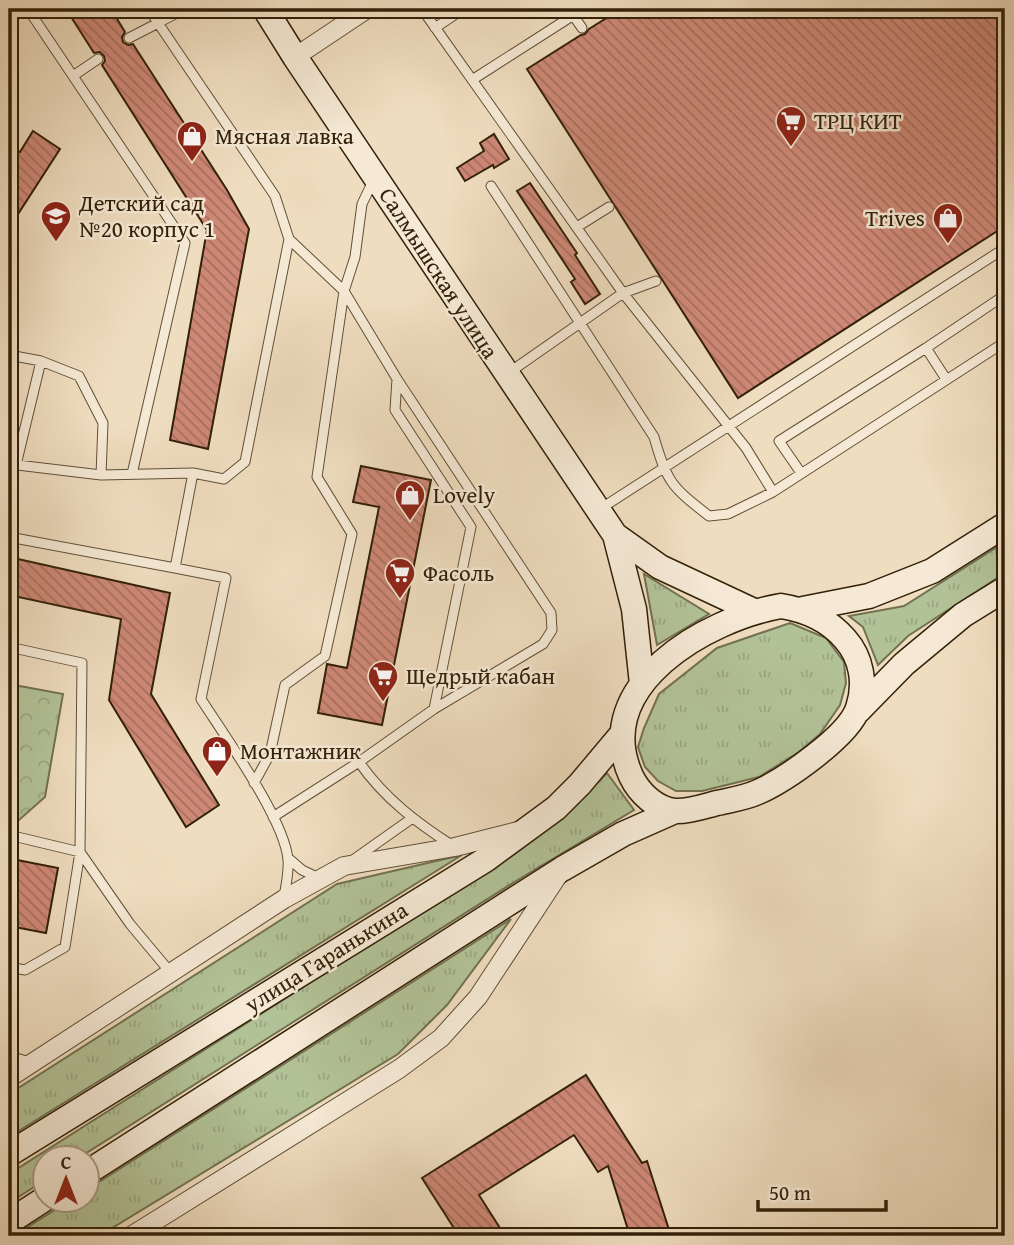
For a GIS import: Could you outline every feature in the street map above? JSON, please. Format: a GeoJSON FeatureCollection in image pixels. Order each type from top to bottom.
{"type":"FeatureCollection","features":[{"type":"Feature","properties":{"kind":"main road","name":"Салмышская улица"},"geometry":{"type":"LineString","coordinates":[[265,9],[506,375],[615,535],[634,609],[642,684]]}},
{"type":"Feature","properties":{"kind":"main road"},"geometry":{"type":"LineString","coordinates":[[675,811],[654,804],[635,785],[627,767],[622,734],[629,705],[642,684],[671,654],[710,629],[754,611],[781,606],[803,609],[869,596],[932,571],[1005,525]]}},
{"type":"Feature","properties":{"kind":"main road","name":"Салмышская улица"},"geometry":{"type":"LineString","coordinates":[[615,535],[660,567],[754,611]]}},
{"type":"Feature","properties":{"kind":"main road"},"geometry":{"type":"LineString","coordinates":[[102,1162],[562,869],[623,834],[675,811],[757,793],[797,770],[834,740],[858,710],[904,664],[963,615],[1005,589]]}},
{"type":"Feature","properties":{"kind":"main road"},"geometry":{"type":"LineString","coordinates":[[803,609],[834,626],[854,649],[863,681],[858,710]]}},
{"type":"Feature","properties":{"kind":"main road","name":"улица Гаранькина"},"geometry":{"type":"LineString","coordinates":[[9,1154],[485,860],[531,828],[580,784],[622,734]]}},
{"type":"Feature","properties":{"kind":"main road"},"geometry":{"type":"LineString","coordinates":[[9,1222],[32,1207]]}},
{"type":"Feature","properties":{"kind":"street"},"geometry":{"type":"LineString","coordinates":[[295,57],[367,9]]}},
{"type":"Feature","properties":{"kind":"street"},"geometry":{"type":"LineString","coordinates":[[9,1078],[284,899],[344,866],[455,847],[531,828]]}},
{"type":"Feature","properties":{"kind":"street"},"geometry":{"type":"LineString","coordinates":[[131,1236],[399,1069],[441,1038],[478,997],[562,869]]}},
{"type":"Feature","properties":{"kind":"lane"},"geometry":{"type":"LineString","coordinates":[[29,9],[185,243],[132,474]]}},
{"type":"Feature","properties":{"kind":"lane"},"geometry":{"type":"LineString","coordinates":[[149,9],[275,196],[289,239],[344,291],[397,379],[551,613],[552,630],[544,644],[434,709],[359,762],[273,817]]}},
{"type":"Feature","properties":{"kind":"lane"},"geometry":{"type":"LineString","coordinates":[[129,38],[184,9]]}},
{"type":"Feature","properties":{"kind":"lane"},"geometry":{"type":"LineString","coordinates":[[422,9],[623,293],[746,448],[773,492]]}},
{"type":"Feature","properties":{"kind":"lane"},"geometry":{"type":"LineString","coordinates":[[435,28],[463,9]]}},
{"type":"Feature","properties":{"kind":"lane"},"geometry":{"type":"LineString","coordinates":[[472,80],[583,9]]}},
{"type":"Feature","properties":{"kind":"lane"},"geometry":{"type":"LineString","coordinates":[[573,15],[582,28]]}},
{"type":"Feature","properties":{"kind":"lane"},"geometry":{"type":"LineString","coordinates":[[73,76],[97,59]]}},
{"type":"Feature","properties":{"kind":"lane"},"geometry":{"type":"LineString","coordinates":[[254,783],[271,754],[285,685],[325,656],[352,534],[317,477],[344,291],[355,257],[362,204],[376,177]]}},
{"type":"Feature","properties":{"kind":"lane"},"geometry":{"type":"LineString","coordinates":[[491,186],[654,438],[663,469],[675,489],[709,516],[728,514],[773,492],[1005,341]]}},
{"type":"Feature","properties":{"kind":"lane"},"geometry":{"type":"LineString","coordinates":[[577,227],[609,206]]}},
{"type":"Feature","properties":{"kind":"lane"},"geometry":{"type":"LineString","coordinates":[[41,361],[13,464],[101,475],[193,473],[223,479],[245,462],[289,239]]}},
{"type":"Feature","properties":{"kind":"lane"},"geometry":{"type":"LineString","coordinates":[[599,510],[1005,248]]}},
{"type":"Feature","properties":{"kind":"lane"},"geometry":{"type":"LineString","coordinates":[[506,375],[623,293],[656,281]]}},
{"type":"Feature","properties":{"kind":"lane"},"geometry":{"type":"LineString","coordinates":[[801,473],[779,441],[1005,295]]}},
{"type":"Feature","properties":{"kind":"lane"},"geometry":{"type":"LineString","coordinates":[[926,348],[946,379]]}},
{"type":"Feature","properties":{"kind":"lane"},"geometry":{"type":"LineString","coordinates":[[9,355],[41,361],[79,376],[103,423],[101,475]]}},
{"type":"Feature","properties":{"kind":"lane"},"geometry":{"type":"LineString","coordinates":[[397,379],[395,410],[471,527],[434,709]]}},
{"type":"Feature","properties":{"kind":"lane"},"geometry":{"type":"LineString","coordinates":[[175,568],[193,473]]}},
{"type":"Feature","properties":{"kind":"lane"},"geometry":{"type":"LineString","coordinates":[[9,537],[226,578],[201,699],[280,830],[288,858],[284,899]]}},
{"type":"Feature","properties":{"kind":"lane"},"geometry":{"type":"LineString","coordinates":[[9,647],[82,663],[80,852],[65,947],[25,970],[9,967]]}},
{"type":"Feature","properties":{"kind":"lane"},"geometry":{"type":"LineString","coordinates":[[359,762],[368,776],[411,818],[455,847]]}},
{"type":"Feature","properties":{"kind":"lane"},"geometry":{"type":"LineString","coordinates":[[344,866],[411,818]]}},
{"type":"Feature","properties":{"kind":"lane"},"geometry":{"type":"LineString","coordinates":[[9,835],[80,852],[130,924],[171,973]]}},
{"type":"Feature","properties":{"kind":"lane"},"geometry":{"type":"LineString","coordinates":[[288,858],[302,870],[319,878]]}},
{"type":"Feature","properties":{"kind":"lane"},"geometry":{"type":"LineString","coordinates":[[9,1056],[32,1063]]}},
{"type":"Feature","properties":{"kind":"green space"},"geometry":{"type":"Polygon","coordinates":[[[1005,542],[1005,573],[908,636],[878,665],[863,627],[849,616],[904,606],[1005,542]]]}},
{"type":"Feature","properties":{"kind":"green space"},"geometry":{"type":"Polygon","coordinates":[[[644,574],[709,614],[657,645],[644,574]]]}},
{"type":"Feature","properties":{"kind":"green space"},"geometry":{"type":"Polygon","coordinates":[[[790,623],[826,638],[844,662],[846,683],[840,705],[820,734],[799,752],[759,777],[702,791],[676,791],[658,781],[645,767],[638,747],[659,694],[717,648],[790,623]]]}},
{"type":"Feature","properties":{"kind":"green space"},"geometry":{"type":"Polygon","coordinates":[[[9,684],[63,694],[45,797],[19,820],[9,817],[9,684]]]}},
{"type":"Feature","properties":{"kind":"green space"},"geometry":{"type":"Polygon","coordinates":[[[607,773],[634,810],[516,881],[101,1144],[56,1144],[319,977],[563,817],[607,773]]]}},
{"type":"Feature","properties":{"kind":"green space"},"geometry":{"type":"Polygon","coordinates":[[[462,855],[9,1137],[9,1094],[337,884],[462,855]]]}},
{"type":"Feature","properties":{"kind":"green space"},"geometry":{"type":"Polygon","coordinates":[[[511,919],[447,1005],[398,1054],[99,1236],[13,1236],[48,1214],[102,1214],[102,1180],[511,919]]]}},
{"type":"Feature","properties":{"kind":"green space"},"geometry":{"type":"Polygon","coordinates":[[[32,1159],[32,1188],[9,1203],[9,1174],[32,1159]]]}},
{"type":"Feature","properties":{"kind":"building"},"geometry":{"type":"Polygon","coordinates":[[[66,9],[111,9],[125,32],[123,42],[133,44],[249,229],[208,449],[170,440],[207,230],[102,65],[104,56],[100,52],[94,53],[66,9]]]}},
{"type":"Feature","properties":{"kind":"building","name":"ТРЦ КИТ"},"geometry":{"type":"Polygon","coordinates":[[[621,9],[1005,9],[1005,226],[738,398],[527,69],[621,9]]]}},
{"type":"Feature","properties":{"kind":"building"},"geometry":{"type":"Polygon","coordinates":[[[33,131],[60,149],[9,228],[9,145],[20,152],[33,131]]]}},
{"type":"Feature","properties":{"kind":"building"},"geometry":{"type":"Polygon","coordinates":[[[494,134],[509,159],[465,181],[457,168],[484,151],[480,143],[494,134]]]}},
{"type":"Feature","properties":{"kind":"building"},"geometry":{"type":"Polygon","coordinates":[[[530,183],[577,253],[575,255],[600,294],[585,304],[571,282],[575,279],[517,191],[530,183]]]}},
{"type":"Feature","properties":{"kind":"building"},"geometry":{"type":"Polygon","coordinates":[[[361,466],[431,480],[382,725],[318,713],[327,664],[347,668],[379,507],[353,502],[361,466]]]}},
{"type":"Feature","properties":{"kind":"building"},"geometry":{"type":"Polygon","coordinates":[[[9,557],[170,593],[151,694],[219,805],[186,827],[109,700],[121,619],[9,595],[9,557]]]}},
{"type":"Feature","properties":{"kind":"building"},"geometry":{"type":"Polygon","coordinates":[[[12,859],[58,868],[46,933],[9,926],[9,876],[12,859]]]}},
{"type":"Feature","properties":{"kind":"building"},"geometry":{"type":"Polygon","coordinates":[[[586,1075],[642,1163],[647,1161],[671,1236],[630,1236],[608,1166],[598,1172],[574,1135],[479,1195],[505,1236],[459,1236],[422,1178],[586,1075]]]}},
{"type":"Feature","properties":{"kind":"place","name":"ТРЦ КИТ"},"geometry":{"type":"Point","coordinates":[791,148]}},
{"type":"Feature","properties":{"kind":"place","name":"Мясная лавка"},"geometry":{"type":"Point","coordinates":[192,163]}},
{"type":"Feature","properties":{"kind":"place","name":"Детский сад №20 корпус 1"},"geometry":{"type":"Point","coordinates":[56,243]}},
{"type":"Feature","properties":{"kind":"place","name":"Trives"},"geometry":{"type":"Point","coordinates":[948,245]}},
{"type":"Feature","properties":{"kind":"place","name":"Lovely"},"geometry":{"type":"Point","coordinates":[410,522]}},
{"type":"Feature","properties":{"kind":"place","name":"Фасоль"},"geometry":{"type":"Point","coordinates":[400,600]}},
{"type":"Feature","properties":{"kind":"place","name":"Щедрый кабан"},"geometry":{"type":"Point","coordinates":[383,703]}},
{"type":"Feature","properties":{"kind":"place","name":"Монтажник"},"geometry":{"type":"Point","coordinates":[217,778]}}]}
